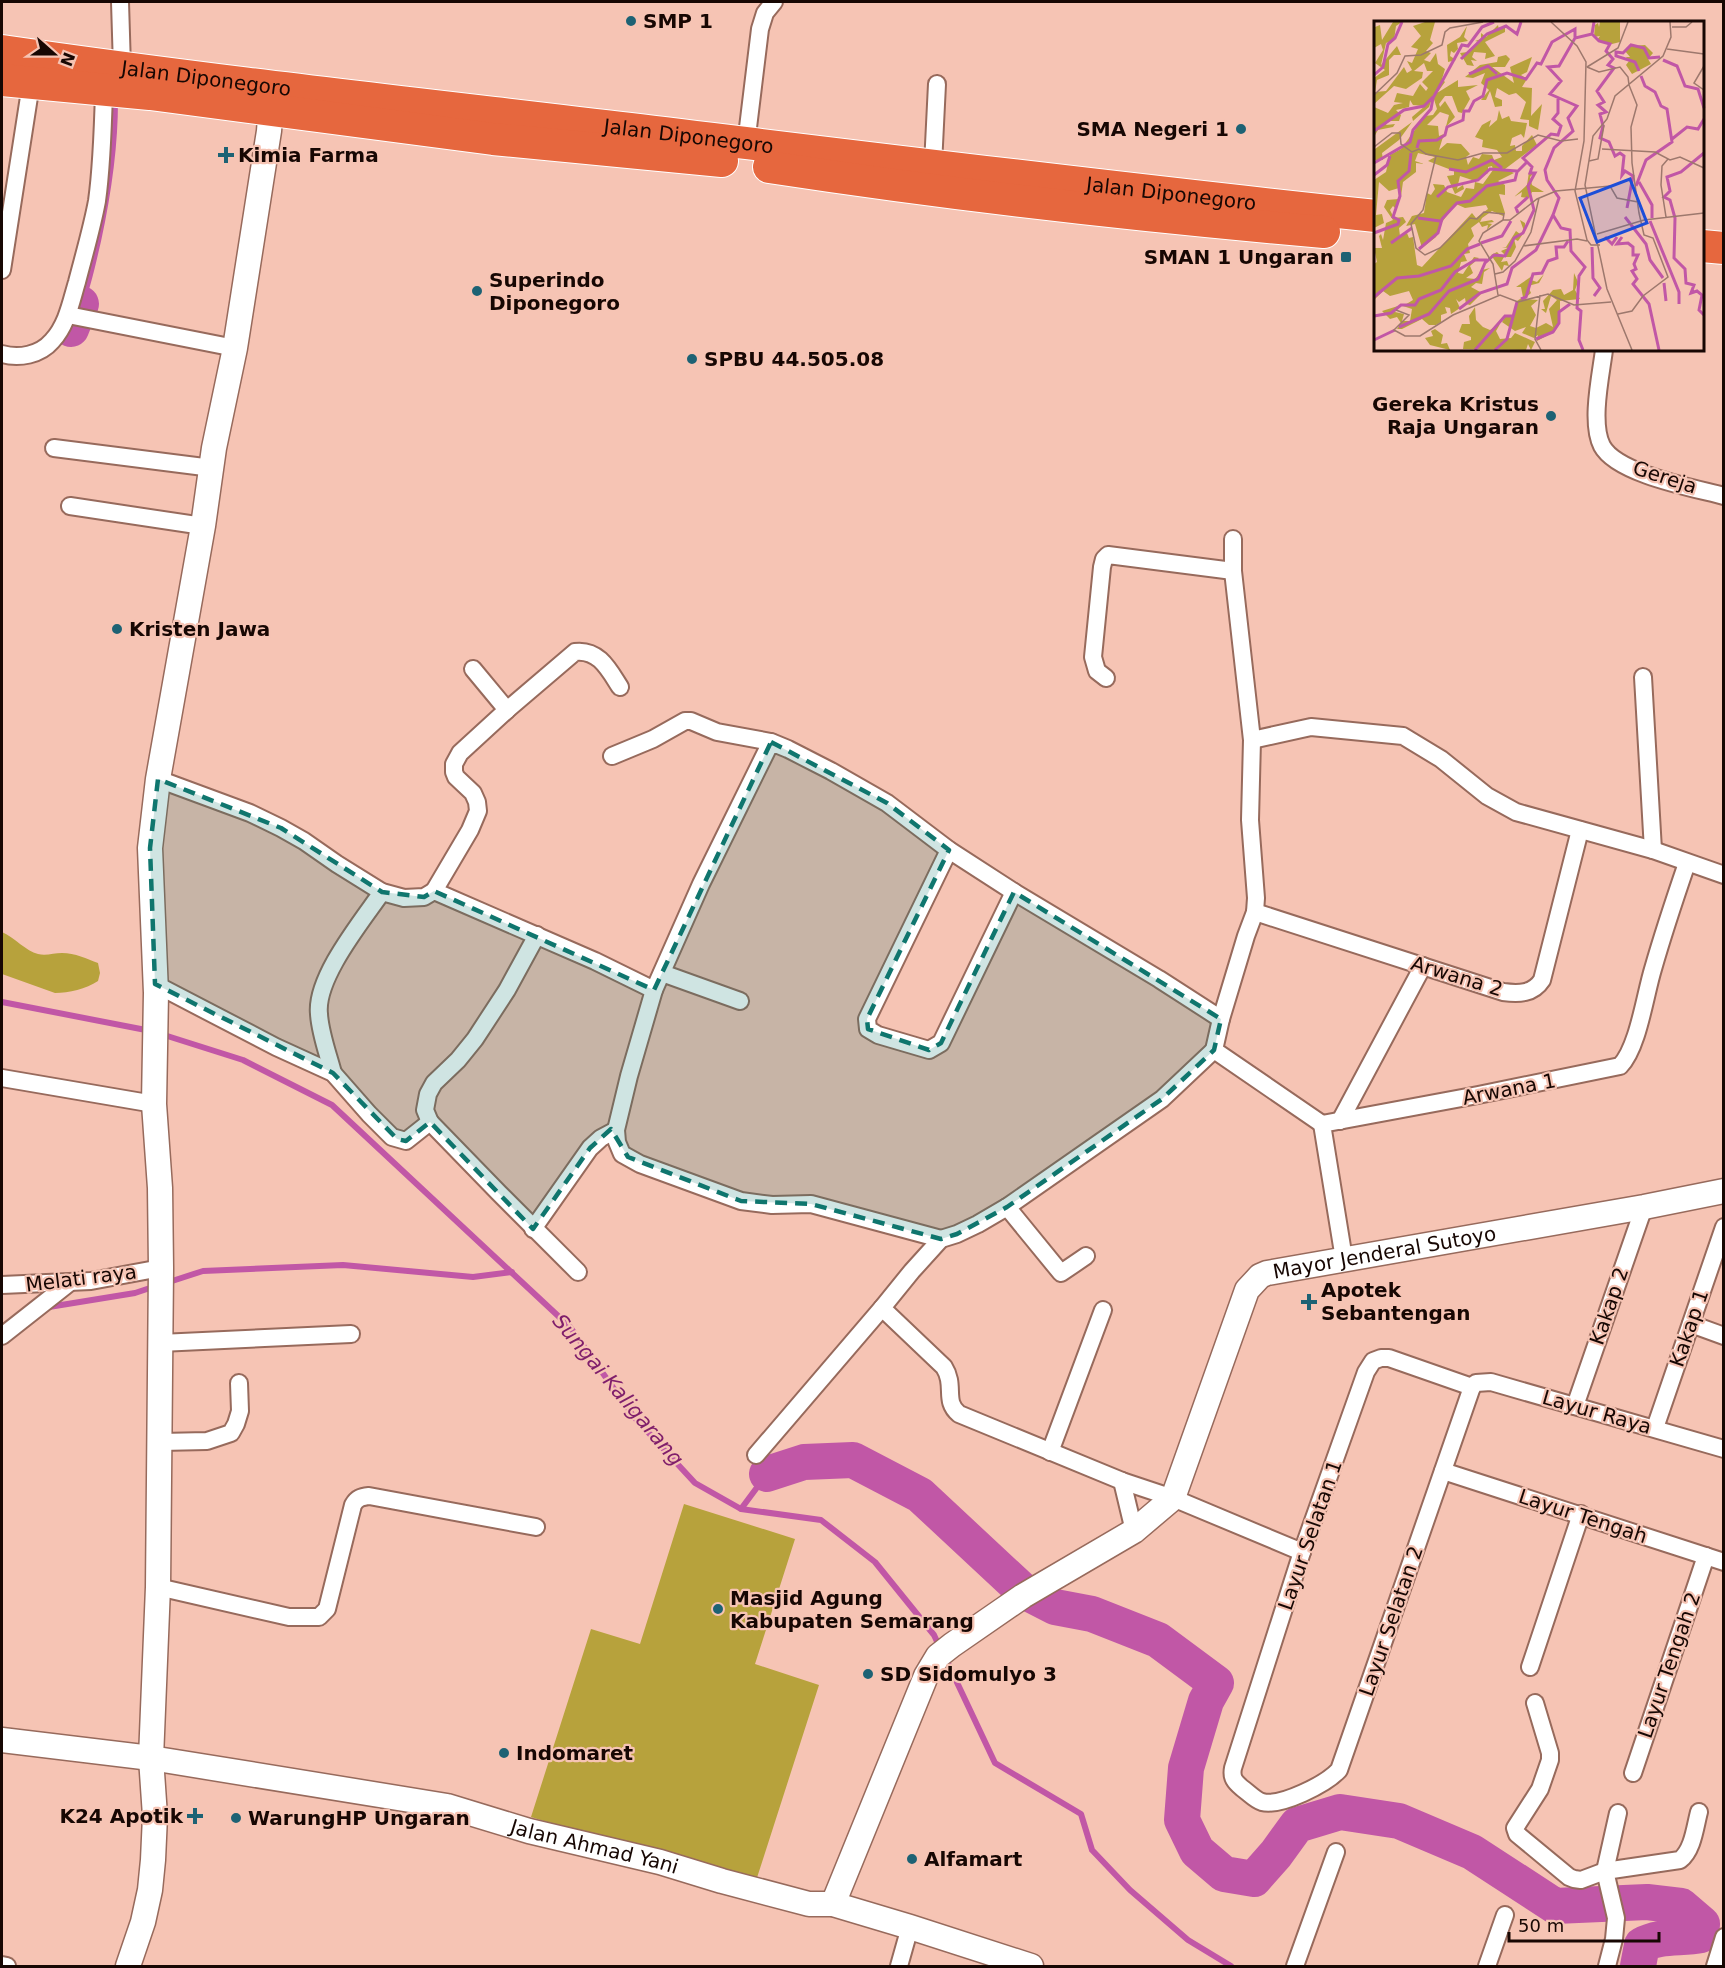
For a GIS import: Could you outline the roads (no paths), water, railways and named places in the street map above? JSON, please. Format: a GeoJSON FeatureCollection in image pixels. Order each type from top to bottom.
{"type":"FeatureCollection","features":[{"type":"Feature","properties":{"kind":"highway","name":"Jalan Diponegoro"},"geometry":{"type":"LineString","coordinates":[[2,51],[110,76],[152,83],[609,139],[724,161],[1006,201],[1222,211],[1361,225]]}},
{"type":"Feature","properties":{"kind":"highway","name":"Jalan Diponegoro"},"geometry":{"type":"LineString","coordinates":[[16,82],[110,76]]}},
{"type":"Feature","properties":{"kind":"highway","name":"Jalan Diponegoro"},"geometry":{"type":"LineString","coordinates":[[609,139],[746,144],[933,165],[1222,211]]}},
{"type":"Feature","properties":{"kind":"highway"},"geometry":{"type":"LineString","coordinates":[[1704,246],[1724,248]]}},
{"type":"Feature","properties":{"kind":"highway"},"geometry":{"type":"LineString","coordinates":[[1704,266],[1724,267]]}},
{"type":"Feature","properties":{"kind":"street"},"geometry":{"type":"LineString","coordinates":[[2,354],[23,356],[38,352],[58,335],[68,315],[96,202],[120,2]]}},
{"type":"Feature","properties":{"kind":"street"},"geometry":{"type":"LineString","coordinates":[[746,144],[754,62],[760,29],[765,13],[774,2]]}},
{"type":"Feature","properties":{"kind":"street"},"geometry":{"type":"LineString","coordinates":[[2,270],[16,82]]}},
{"type":"Feature","properties":{"kind":"street"},"geometry":{"type":"LineString","coordinates":[[933,165],[937,84]]}},
{"type":"Feature","properties":{"kind":"street"},"geometry":{"type":"LineString","coordinates":[[128,1966],[144,1922],[153,1860],[155,1816],[151,1758],[158,1587],[161,1280],[160,1188],[154,1104],[155,988],[150,848],[158,779],[203,526],[214,448],[234,348],[272,98]]}},
{"type":"Feature","properties":{"kind":"street"},"geometry":{"type":"LineString","coordinates":[[68,315],[234,348]]}},
{"type":"Feature","properties":{"kind":"street","name":"Gereja"},"geometry":{"type":"LineString","coordinates":[[1604,351],[1597,415],[1602,447],[1614,458],[1640,473],[1724,496]]}},
{"type":"Feature","properties":{"kind":"street"},"geometry":{"type":"LineString","coordinates":[[54,448],[212,468]]}},
{"type":"Feature","properties":{"kind":"street"},"geometry":{"type":"LineString","coordinates":[[70,506],[203,526]]}},
{"type":"Feature","properties":{"kind":"street"},"geometry":{"type":"LineString","coordinates":[[756,1455],[941,1239],[978,1224],[1006,1207],[1162,1099],[1214,1050],[1221,1019],[1255,912],[1256,898],[1250,820],[1252,740],[1233,571],[1233,539]]}},
{"type":"Feature","properties":{"kind":"street"},"geometry":{"type":"LineString","coordinates":[[1106,678],[1097,671],[1093,657],[1102,567],[1108,555],[1233,571]]}},
{"type":"Feature","properties":{"kind":"street"},"geometry":{"type":"LineString","coordinates":[[158,779],[250,813],[281,828],[382,892],[404,898],[423,897],[434,891],[470,830],[478,811],[473,794],[454,772],[456,759],[465,747],[575,652],[586,652],[601,659],[620,687]]}},
{"type":"Feature","properties":{"kind":"street"},"geometry":{"type":"LineString","coordinates":[[473,669],[507,710]]}},
{"type":"Feature","properties":{"kind":"street"},"geometry":{"type":"LineString","coordinates":[[1643,676],[1653,850]]}},
{"type":"Feature","properties":{"kind":"street"},"geometry":{"type":"LineString","coordinates":[[612,756],[653,739],[685,721],[691,721],[717,732],[771,742],[788,748],[887,803],[949,850],[1014,892],[1159,978],[1221,1019]]}},
{"type":"Feature","properties":{"kind":"street"},"geometry":{"type":"LineString","coordinates":[[1252,740],[1311,727],[1403,736],[1442,759],[1502,806],[1516,812],[1653,850],[1724,875]]}},
{"type":"Feature","properties":{"kind":"street"},"geometry":{"type":"LineString","coordinates":[[771,742],[701,884],[654,990],[629,1076],[616,1130],[617,1142],[622,1154],[650,1168],[741,1201],[772,1205],[811,1204],[941,1239]]}},
{"type":"Feature","properties":{"kind":"street","name":"Arwana 2"},"geometry":{"type":"LineString","coordinates":[[1255,912],[1503,992],[1514,994],[1533,990],[1542,980],[1580,830]]}},
{"type":"Feature","properties":{"kind":"street"},"geometry":{"type":"LineString","coordinates":[[949,850],[867,1019],[868,1029],[878,1035],[929,1050],[941,1043],[1014,892]]}},
{"type":"Feature","properties":{"kind":"street","name":"Arwana 1"},"geometry":{"type":"LineString","coordinates":[[1322,1124],[1620,1066],[1633,1042],[1653,967],[1687,863]]}},
{"type":"Feature","properties":{"kind":"street"},"geometry":{"type":"LineString","coordinates":[[434,891],[537,935],[654,990]]}},
{"type":"Feature","properties":{"kind":"street"},"geometry":{"type":"LineString","coordinates":[[333,1072],[319,1015],[319,1002],[328,977],[342,950],[382,892]]}},
{"type":"Feature","properties":{"kind":"street"},"geometry":{"type":"LineString","coordinates":[[537,935],[507,990],[475,1040],[434,1083],[428,1094],[425,1110],[430,1122],[578,1272]]}},
{"type":"Feature","properties":{"kind":"street"},"geometry":{"type":"LineString","coordinates":[[1340,1121],[1423,966]]}},
{"type":"Feature","properties":{"kind":"street"},"geometry":{"type":"LineString","coordinates":[[662,973],[740,1001]]}},
{"type":"Feature","properties":{"kind":"street"},"geometry":{"type":"LineString","coordinates":[[155,988],[333,1072],[369,1114],[397,1139],[406,1141],[430,1122]]}},
{"type":"Feature","properties":{"kind":"street"},"geometry":{"type":"LineString","coordinates":[[1214,1050],[1322,1124],[1344,1259]]}},
{"type":"Feature","properties":{"kind":"street"},"geometry":{"type":"LineString","coordinates":[[2,1078],[154,1104]]}},
{"type":"Feature","properties":{"kind":"street"},"geometry":{"type":"LineString","coordinates":[[533,1228],[590,1148],[601,1138],[616,1130]]}},
{"type":"Feature","properties":{"kind":"street","name":"Mayor Jenderal Sutoyo"},"geometry":{"type":"LineString","coordinates":[[1173,1498],[1247,1290],[1260,1276],[1724,1191]]}},
{"type":"Feature","properties":{"kind":"street"},"geometry":{"type":"LineString","coordinates":[[1006,1207],[1060,1273],[1086,1256]]}},
{"type":"Feature","properties":{"kind":"street","name":"Kakap 2"},"geometry":{"type":"LineString","coordinates":[[1575,1406],[1644,1207]]}},
{"type":"Feature","properties":{"kind":"street","name":"Kakap 1"},"geometry":{"type":"LineString","coordinates":[[1655,1428],[1724,1227]]}},
{"type":"Feature","properties":{"kind":"street","name":"Melati raya"},"geometry":{"type":"LineString","coordinates":[[2,1286],[161,1280]]}},
{"type":"Feature","properties":{"kind":"street"},"geometry":{"type":"LineString","coordinates":[[2,1336],[68,1284]]}},
{"type":"Feature","properties":{"kind":"street"},"geometry":{"type":"LineString","coordinates":[[882,1308],[944,1367],[951,1384],[950,1402],[959,1414],[1122,1481],[1173,1498],[1302,1552]]}},
{"type":"Feature","properties":{"kind":"street"},"geometry":{"type":"LineString","coordinates":[[1050,1452],[1103,1310]]}},
{"type":"Feature","properties":{"kind":"street"},"geometry":{"type":"LineString","coordinates":[[1690,1324],[1724,1336]]}},
{"type":"Feature","properties":{"kind":"street"},"geometry":{"type":"LineString","coordinates":[[160,1343],[351,1334]]}},
{"type":"Feature","properties":{"kind":"street","name":"Layur Selatan 1"},"geometry":{"type":"LineString","coordinates":[[1258,1801],[1236,1782],[1232,1776],[1233,1768],[1302,1552],[1366,1372],[1373,1362],[1381,1358],[1389,1358],[1472,1388]]}},
{"type":"Feature","properties":{"kind":"street","name":"Layur Raya"},"geometry":{"type":"LineString","coordinates":[[1472,1388],[1476,1383],[1491,1382],[1724,1449]]}},
{"type":"Feature","properties":{"kind":"street"},"geometry":{"type":"LineString","coordinates":[[161,1442],[207,1441],[231,1433],[240,1411],[239,1383]]}},
{"type":"Feature","properties":{"kind":"street","name":"Layur Selatan 2"},"geometry":{"type":"LineString","coordinates":[[1258,1801],[1278,1802],[1329,1780],[1340,1770],[1472,1388]]}},
{"type":"Feature","properties":{"kind":"street","name":"Layur Tengah"},"geometry":{"type":"LineString","coordinates":[[1443,1471],[1724,1562]]}},
{"type":"Feature","properties":{"kind":"street"},"geometry":{"type":"LineString","coordinates":[[1122,1481],[1134,1531]]}},
{"type":"Feature","properties":{"kind":"street"},"geometry":{"type":"LineString","coordinates":[[158,1587],[289,1617],[319,1617],[327,1609],[353,1505],[362,1496],[536,1527]]}},
{"type":"Feature","properties":{"kind":"street"},"geometry":{"type":"LineString","coordinates":[[833,1904],[926,1676],[945,1651],[1023,1596],[1134,1531],[1173,1498]]}},
{"type":"Feature","properties":{"kind":"street"},"geometry":{"type":"LineString","coordinates":[[1530,1666],[1581,1514]]}},
{"type":"Feature","properties":{"kind":"street","name":"Layur Tengah 2"},"geometry":{"type":"LineString","coordinates":[[1633,1773],[1706,1556]]}},
{"type":"Feature","properties":{"kind":"street"},"geometry":{"type":"LineString","coordinates":[[1535,1703],[1550,1752],[1550,1760],[1536,1796],[1515,1828],[1517,1834],[1569,1877],[1581,1880],[1605,1871],[1680,1860],[1689,1849],[1699,1812]]}},
{"type":"Feature","properties":{"kind":"street","name":"Jalan Ahmad Yani"},"geometry":{"type":"LineString","coordinates":[[2,1740],[151,1758],[447,1806],[529,1831],[660,1863],[809,1904],[833,1904],[1031,1966]]}},
{"type":"Feature","properties":{"kind":"street"},"geometry":{"type":"LineString","coordinates":[[1607,1966],[1614,1939],[1616,1918],[1605,1871],[1618,1813]]}},
{"type":"Feature","properties":{"kind":"street"},"geometry":{"type":"LineString","coordinates":[[1295,1966],[1336,1852]]}},
{"type":"Feature","properties":{"kind":"street"},"geometry":{"type":"LineString","coordinates":[[1488,1966],[1505,1915]]}},
{"type":"Feature","properties":{"kind":"street"},"geometry":{"type":"LineString","coordinates":[[899,1966],[910,1927]]}},
{"type":"Feature","properties":{"kind":"street"},"geometry":{"type":"LineString","coordinates":[[1715,1966],[1724,1937]]}},
{"type":"Feature","properties":{"kind":"street"},"geometry":{"type":"LineString","coordinates":[[2,1965],[7,1966]]}},
{"type":"Feature","properties":{"kind":"waterway","name":"Sungai Kaligarang"},"geometry":{"type":"LineString","coordinates":[[81,304],[91,272],[105,206],[112,154],[115,101]]}},
{"type":"Feature","properties":{"kind":"waterway","name":"Sungai Kaligarang"},"geometry":{"type":"LineString","coordinates":[[71,329],[81,304]]}},
{"type":"Feature","properties":{"kind":"waterway","name":"Sungai Kaligarang"},"geometry":{"type":"LineString","coordinates":[[2,1002],[151,1031]]}},
{"type":"Feature","properties":{"kind":"waterway","name":"Sungai Kaligarang"},"geometry":{"type":"LineString","coordinates":[[161,1034],[243,1060],[332,1105],[570,1327],[634,1417],[695,1483],[741,1509],[767,1474]]}},
{"type":"Feature","properties":{"kind":"waterway"},"geometry":{"type":"LineString","coordinates":[[166,1283],[203,1271],[343,1265],[473,1277],[512,1272]]}},
{"type":"Feature","properties":{"kind":"waterway"},"geometry":{"type":"LineString","coordinates":[[49,1307],[135,1293],[156,1286]]}},
{"type":"Feature","properties":{"kind":"waterway","name":"Sungai Kaligarang"},"geometry":{"type":"LineString","coordinates":[[767,1474],[804,1462],[853,1460],[920,1495],[1022,1590],[1055,1607],[1092,1614],[1158,1640],[1216,1683],[1206,1701],[1186,1768],[1182,1820],[1197,1851],[1224,1874],[1254,1879],[1297,1825],[1340,1812],[1399,1821],[1472,1852],[1555,1906],[1647,1902],[1681,1906],[1702,1924],[1701,1935],[1663,1938],[1642,1945],[1638,1966]]}},
{"type":"Feature","properties":{"kind":"waterway"},"geometry":{"type":"LineString","coordinates":[[741,1509],[821,1520],[875,1562],[934,1635],[940,1648]]}},
{"type":"Feature","properties":{"kind":"waterway"},"geometry":{"type":"LineString","coordinates":[[945,1657],[995,1763],[1081,1814],[1092,1850],[1130,1890],[1188,1940],[1231,1966]]}},
{"type":"Feature","properties":{"kind":"place","name":"SMP 1"},"geometry":{"type":"Point","coordinates":[631,21]}},
{"type":"Feature","properties":{"kind":"place","name":"SMA Negeri 1"},"geometry":{"type":"Point","coordinates":[1241,129]}},
{"type":"Feature","properties":{"kind":"place","name":"Kimia Farma"},"geometry":{"type":"Point","coordinates":[226,155]}},
{"type":"Feature","properties":{"kind":"place","name":"SMAN 1 Ungaran"},"geometry":{"type":"Point","coordinates":[1346,257]}},
{"type":"Feature","properties":{"kind":"place","name":"Superindo Diponegoro"},"geometry":{"type":"Point","coordinates":[477,291]}},
{"type":"Feature","properties":{"kind":"place","name":"SPBU 44.505.08"},"geometry":{"type":"Point","coordinates":[692,359]}},
{"type":"Feature","properties":{"kind":"place","name":"Gereka Kristus Raja Ungaran"},"geometry":{"type":"Point","coordinates":[1551,416]}},
{"type":"Feature","properties":{"kind":"place","name":"Kristen Jawa"},"geometry":{"type":"Point","coordinates":[117,629]}},
{"type":"Feature","properties":{"kind":"place","name":"Apotek Sebantengan"},"geometry":{"type":"Point","coordinates":[1309,1302]}},
{"type":"Feature","properties":{"kind":"place","name":"Masjid Agung Kabupaten Semarang"},"geometry":{"type":"Point","coordinates":[718,1609]}},
{"type":"Feature","properties":{"kind":"place","name":"SD Sidomulyo 3"},"geometry":{"type":"Point","coordinates":[868,1674]}},
{"type":"Feature","properties":{"kind":"place","name":"Indomaret"},"geometry":{"type":"Point","coordinates":[504,1753]}},
{"type":"Feature","properties":{"kind":"place","name":"K24 Apotik"},"geometry":{"type":"Point","coordinates":[195,1816]}},
{"type":"Feature","properties":{"kind":"place","name":"WarungHP Ungaran"},"geometry":{"type":"Point","coordinates":[236,1818]}},
{"type":"Feature","properties":{"kind":"place","name":"Alfamart"},"geometry":{"type":"Point","coordinates":[912,1859]}}]}
